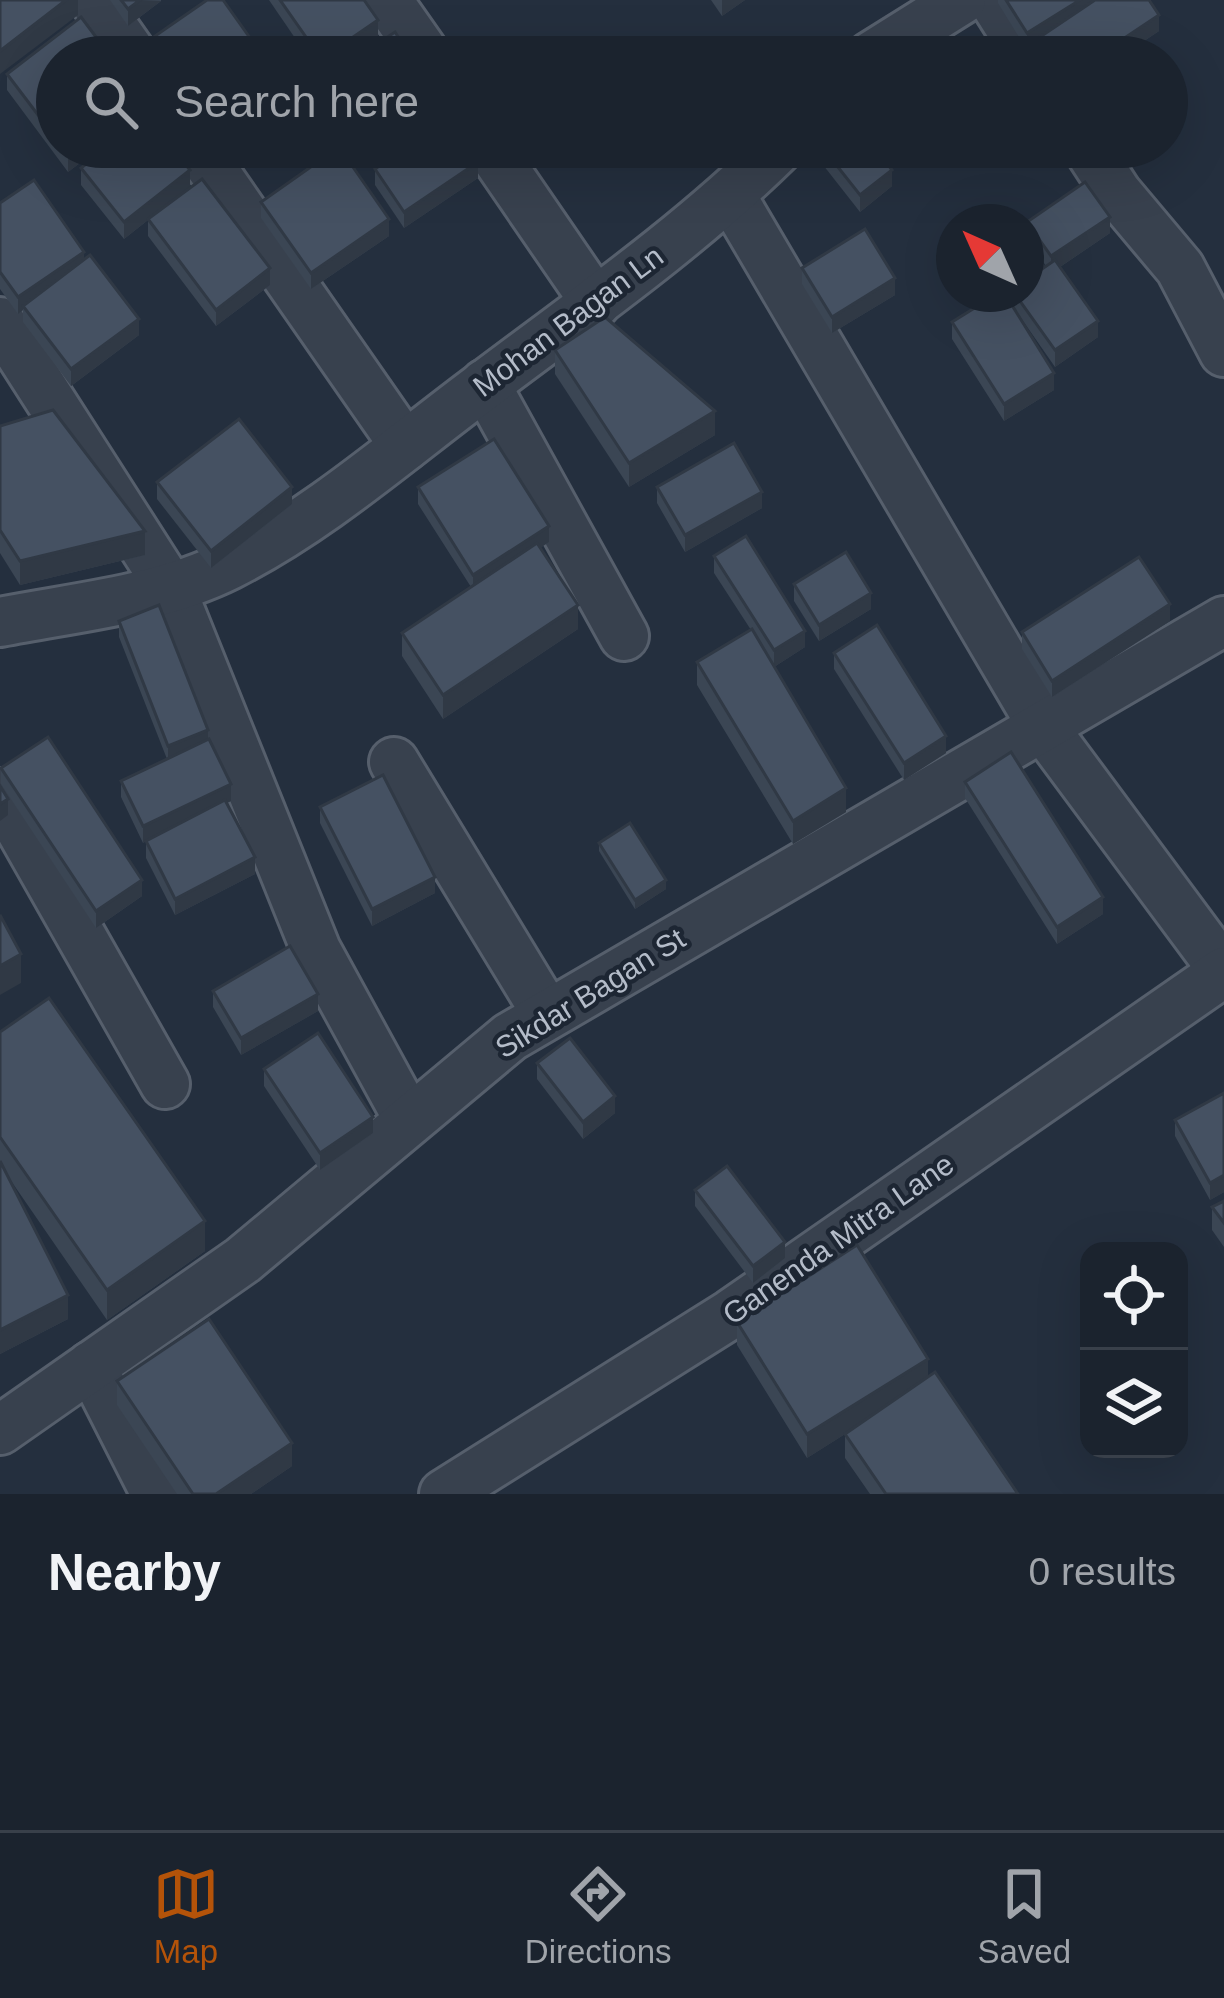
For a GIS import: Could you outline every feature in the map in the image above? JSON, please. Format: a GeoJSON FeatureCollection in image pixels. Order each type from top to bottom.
{"type":"FeatureCollection","features":[{"type":"Feature","properties":{"kind":"street"},"geometry":{"type":"LineString","coordinates":[[94,0],[119,36]]}},
{"type":"Feature","properties":{"kind":"street"},"geometry":{"type":"LineString","coordinates":[[904,36],[961,0]]}},
{"type":"Feature","properties":{"kind":"street"},"geometry":{"type":"LineString","coordinates":[[992,0],[1015,36]]}},
{"type":"Feature","properties":{"kind":"street"},"geometry":{"type":"LineString","coordinates":[[391,1],[414,36]]}},
{"type":"Feature","properties":{"kind":"street"},"geometry":{"type":"LineString","coordinates":[[211,168],[405,446]]}},
{"type":"Feature","properties":{"kind":"street"},"geometry":{"type":"LineString","coordinates":[[503,168],[596,303]]}},
{"type":"Feature","properties":{"kind":"street","name":"Mohan Bagan Ln"},"geometry":{"type":"LineString","coordinates":[[0,622],[171,589],[227,566],[291,529],[596,303],[759,168]]}},
{"type":"Feature","properties":{"kind":"street"},"geometry":{"type":"LineString","coordinates":[[1101,168],[1180,268],[1224,352]]}},
{"type":"Feature","properties":{"kind":"street"},"geometry":{"type":"LineString","coordinates":[[730,196],[1043,727],[1224,972]]}},
{"type":"Feature","properties":{"kind":"street"},"geometry":{"type":"LineString","coordinates":[[0,322],[171,589],[316,950],[409,1120]]}},
{"type":"Feature","properties":{"kind":"street"},"geometry":{"type":"LineString","coordinates":[[485,384],[624,636]]}},
{"type":"Feature","properties":{"kind":"street","name":"Sikdar Bagan St"},"geometry":{"type":"LineString","coordinates":[[0,1430],[243,1259],[409,1120],[547,1014],[1224,621]]}},
{"type":"Feature","properties":{"kind":"street"},"geometry":{"type":"LineString","coordinates":[[394,762],[547,1014]]}},
{"type":"Feature","properties":{"kind":"street"},"geometry":{"type":"LineString","coordinates":[[0,793],[165,1084]]}},
{"type":"Feature","properties":{"kind":"street","name":"Ganenda Mitra Lane"},"geometry":{"type":"LineString","coordinates":[[444,1494],[731,1314],[1224,972]]}},
{"type":"Feature","properties":{"kind":"street"},"geometry":{"type":"LineString","coordinates":[[91,1366],[156,1494]]}},
{"type":"Feature","properties":{"kind":"building"},"geometry":{"type":"Polygon","coordinates":[[[0,0],[66,0],[0,51],[0,0]]]}},
{"type":"Feature","properties":{"kind":"building"},"geometry":{"type":"Polygon","coordinates":[[[207,0],[223,0],[249,36],[155,36],[207,0]]]}},
{"type":"Feature","properties":{"kind":"building"},"geometry":{"type":"Polygon","coordinates":[[[280,0],[364,0],[378,20],[355,36],[305,36],[280,0]]]}},
{"type":"Feature","properties":{"kind":"building"},"geometry":{"type":"Polygon","coordinates":[[[1006,0],[1080,0],[1027,33],[1006,0]]]}},
{"type":"Feature","properties":{"kind":"building"},"geometry":{"type":"Polygon","coordinates":[[[1095,0],[1149,0],[1159,15],[1128,36],[1041,36],[1095,0]]]}},
{"type":"Feature","properties":{"kind":"building"},"geometry":{"type":"Polygon","coordinates":[[[81,17],[95,36],[56,36],[81,17]]]}},
{"type":"Feature","properties":{"kind":"building"},"geometry":{"type":"Polygon","coordinates":[[[36,52],[36,112],[7,74],[36,52]]]}},
{"type":"Feature","properties":{"kind":"building"},"geometry":{"type":"Polygon","coordinates":[[[81,168],[190,170],[124,222],[81,168]]]}},
{"type":"Feature","properties":{"kind":"building"},"geometry":{"type":"Polygon","coordinates":[[[309,168],[354,168],[389,219],[311,273],[261,202],[309,168]]]}},
{"type":"Feature","properties":{"kind":"building"},"geometry":{"type":"Polygon","coordinates":[[[376,168],[469,168],[404,212],[376,168]]]}},
{"type":"Feature","properties":{"kind":"building"},"geometry":{"type":"Polygon","coordinates":[[[839,168],[891,168],[892,170],[860,195],[839,168]]]}},
{"type":"Feature","properties":{"kind":"building"},"geometry":{"type":"Polygon","coordinates":[[[202,179],[270,268],[216,310],[148,219],[202,179]]]}},
{"type":"Feature","properties":{"kind":"building"},"geometry":{"type":"Polygon","coordinates":[[[34,180],[84,252],[18,297],[0,272],[0,203],[34,180]]]}},
{"type":"Feature","properties":{"kind":"building"},"geometry":{"type":"Polygon","coordinates":[[[1085,182],[1110,217],[1051,256],[1044,246],[1044,210],[1085,182]]]}},
{"type":"Feature","properties":{"kind":"building"},"geometry":{"type":"Polygon","coordinates":[[[865,229],[895,278],[832,317],[802,268],[865,229]]]}},
{"type":"Feature","properties":{"kind":"building"},"geometry":{"type":"Polygon","coordinates":[[[90,255],[139,319],[71,369],[23,306],[90,255]]]}},
{"type":"Feature","properties":{"kind":"building"},"geometry":{"type":"Polygon","coordinates":[[[1055,260],[1098,321],[1055,350],[1028,312],[1044,312],[1044,268],[1055,260]]]}},
{"type":"Feature","properties":{"kind":"building"},"geometry":{"type":"Polygon","coordinates":[[[968,312],[1016,312],[1054,373],[1004,404],[952,322],[968,312]]]}},
{"type":"Feature","properties":{"kind":"building"},"geometry":{"type":"Polygon","coordinates":[[[605,317],[715,411],[629,463],[555,350],[605,317]]]}},
{"type":"Feature","properties":{"kind":"building"},"geometry":{"type":"Polygon","coordinates":[[[53,410],[145,531],[20,561],[0,530],[0,426],[53,410]]]}},
{"type":"Feature","properties":{"kind":"building"},"geometry":{"type":"Polygon","coordinates":[[[239,419],[292,487],[211,551],[157,482],[239,419]]]}},
{"type":"Feature","properties":{"kind":"building"},"geometry":{"type":"Polygon","coordinates":[[[494,439],[549,526],[473,575],[418,487],[494,439]]]}},
{"type":"Feature","properties":{"kind":"building"},"geometry":{"type":"Polygon","coordinates":[[[734,443],[762,492],[685,535],[657,487],[734,443]]]}},
{"type":"Feature","properties":{"kind":"building"},"geometry":{"type":"Polygon","coordinates":[[[746,536],[805,631],[774,650],[714,556],[746,536]]]}},
{"type":"Feature","properties":{"kind":"building"},"geometry":{"type":"Polygon","coordinates":[[[537,543],[578,605],[443,695],[402,633],[537,543]]]}},
{"type":"Feature","properties":{"kind":"building"},"geometry":{"type":"Polygon","coordinates":[[[846,552],[871,593],[819,625],[794,584],[846,552]]]}},
{"type":"Feature","properties":{"kind":"building"},"geometry":{"type":"Polygon","coordinates":[[[1139,557],[1170,604],[1052,681],[1022,632],[1139,557]]]}},
{"type":"Feature","properties":{"kind":"building"},"geometry":{"type":"Polygon","coordinates":[[[159,605],[208,730],[168,746],[119,621],[159,605]]]}},
{"type":"Feature","properties":{"kind":"building"},"geometry":{"type":"Polygon","coordinates":[[[877,625],[946,736],[904,763],[834,653],[877,625]]]}},
{"type":"Feature","properties":{"kind":"building"},"geometry":{"type":"Polygon","coordinates":[[[752,629],[846,788],[793,821],[697,662],[752,629]]]}},
{"type":"Feature","properties":{"kind":"building"},"geometry":{"type":"Polygon","coordinates":[[[48,737],[142,880],[96,911],[1,768],[48,737]]]}},
{"type":"Feature","properties":{"kind":"building"},"geometry":{"type":"Polygon","coordinates":[[[209,739],[231,784],[143,826],[121,781],[209,739]]]}},
{"type":"Feature","properties":{"kind":"building"},"geometry":{"type":"Polygon","coordinates":[[[1011,752],[1103,897],[1057,927],[965,782],[1011,752]]]}},
{"type":"Feature","properties":{"kind":"building"},"geometry":{"type":"Polygon","coordinates":[[[383,775],[435,877],[372,909],[320,807],[383,775]]]}},
{"type":"Feature","properties":{"kind":"building"},"geometry":{"type":"Polygon","coordinates":[[[225,800],[255,857],[175,899],[146,841],[225,800]]]}},
{"type":"Feature","properties":{"kind":"building"},"geometry":{"type":"Polygon","coordinates":[[[630,823],[666,880],[635,900],[599,843],[630,823]]]}},
{"type":"Feature","properties":{"kind":"building"},"geometry":{"type":"Polygon","coordinates":[[[0,915],[21,954],[0,966],[0,915]]]}},
{"type":"Feature","properties":{"kind":"building"},"geometry":{"type":"Polygon","coordinates":[[[290,946],[318,994],[241,1038],[213,991],[290,946]]]}},
{"type":"Feature","properties":{"kind":"building"},"geometry":{"type":"Polygon","coordinates":[[[49,998],[205,1221],[107,1290],[0,1137],[0,1032],[49,998]]]}},
{"type":"Feature","properties":{"kind":"building"},"geometry":{"type":"Polygon","coordinates":[[[318,1033],[373,1117],[320,1153],[264,1069],[318,1033]]]}},
{"type":"Feature","properties":{"kind":"building"},"geometry":{"type":"Polygon","coordinates":[[[570,1038],[615,1096],[583,1122],[537,1063],[570,1038]]]}},
{"type":"Feature","properties":{"kind":"building"},"geometry":{"type":"Polygon","coordinates":[[[1224,1093],[1224,1175],[1210,1183],[1175,1120],[1224,1093]]]}},
{"type":"Feature","properties":{"kind":"building"},"geometry":{"type":"Polygon","coordinates":[[[0,1161],[68,1295],[0,1330],[0,1161]]]}},
{"type":"Feature","properties":{"kind":"building"},"geometry":{"type":"Polygon","coordinates":[[[727,1166],[785,1242],[753,1266],[695,1190],[727,1166]]]}},
{"type":"Feature","properties":{"kind":"building"},"geometry":{"type":"Polygon","coordinates":[[[1224,1201],[1224,1223],[1212,1207],[1224,1201]]]}},
{"type":"Feature","properties":{"kind":"building"},"geometry":{"type":"Polygon","coordinates":[[[857,1245],[928,1359],[807,1434],[737,1322],[857,1245]]]}},
{"type":"Feature","properties":{"kind":"building"},"geometry":{"type":"Polygon","coordinates":[[[209,1319],[292,1443],[216,1494],[193,1494],[117,1381],[209,1319]]]}},
{"type":"Feature","properties":{"kind":"building"},"geometry":{"type":"Polygon","coordinates":[[[935,1372],[1018,1494],[886,1494],[845,1434],[935,1372]]]}}]}
